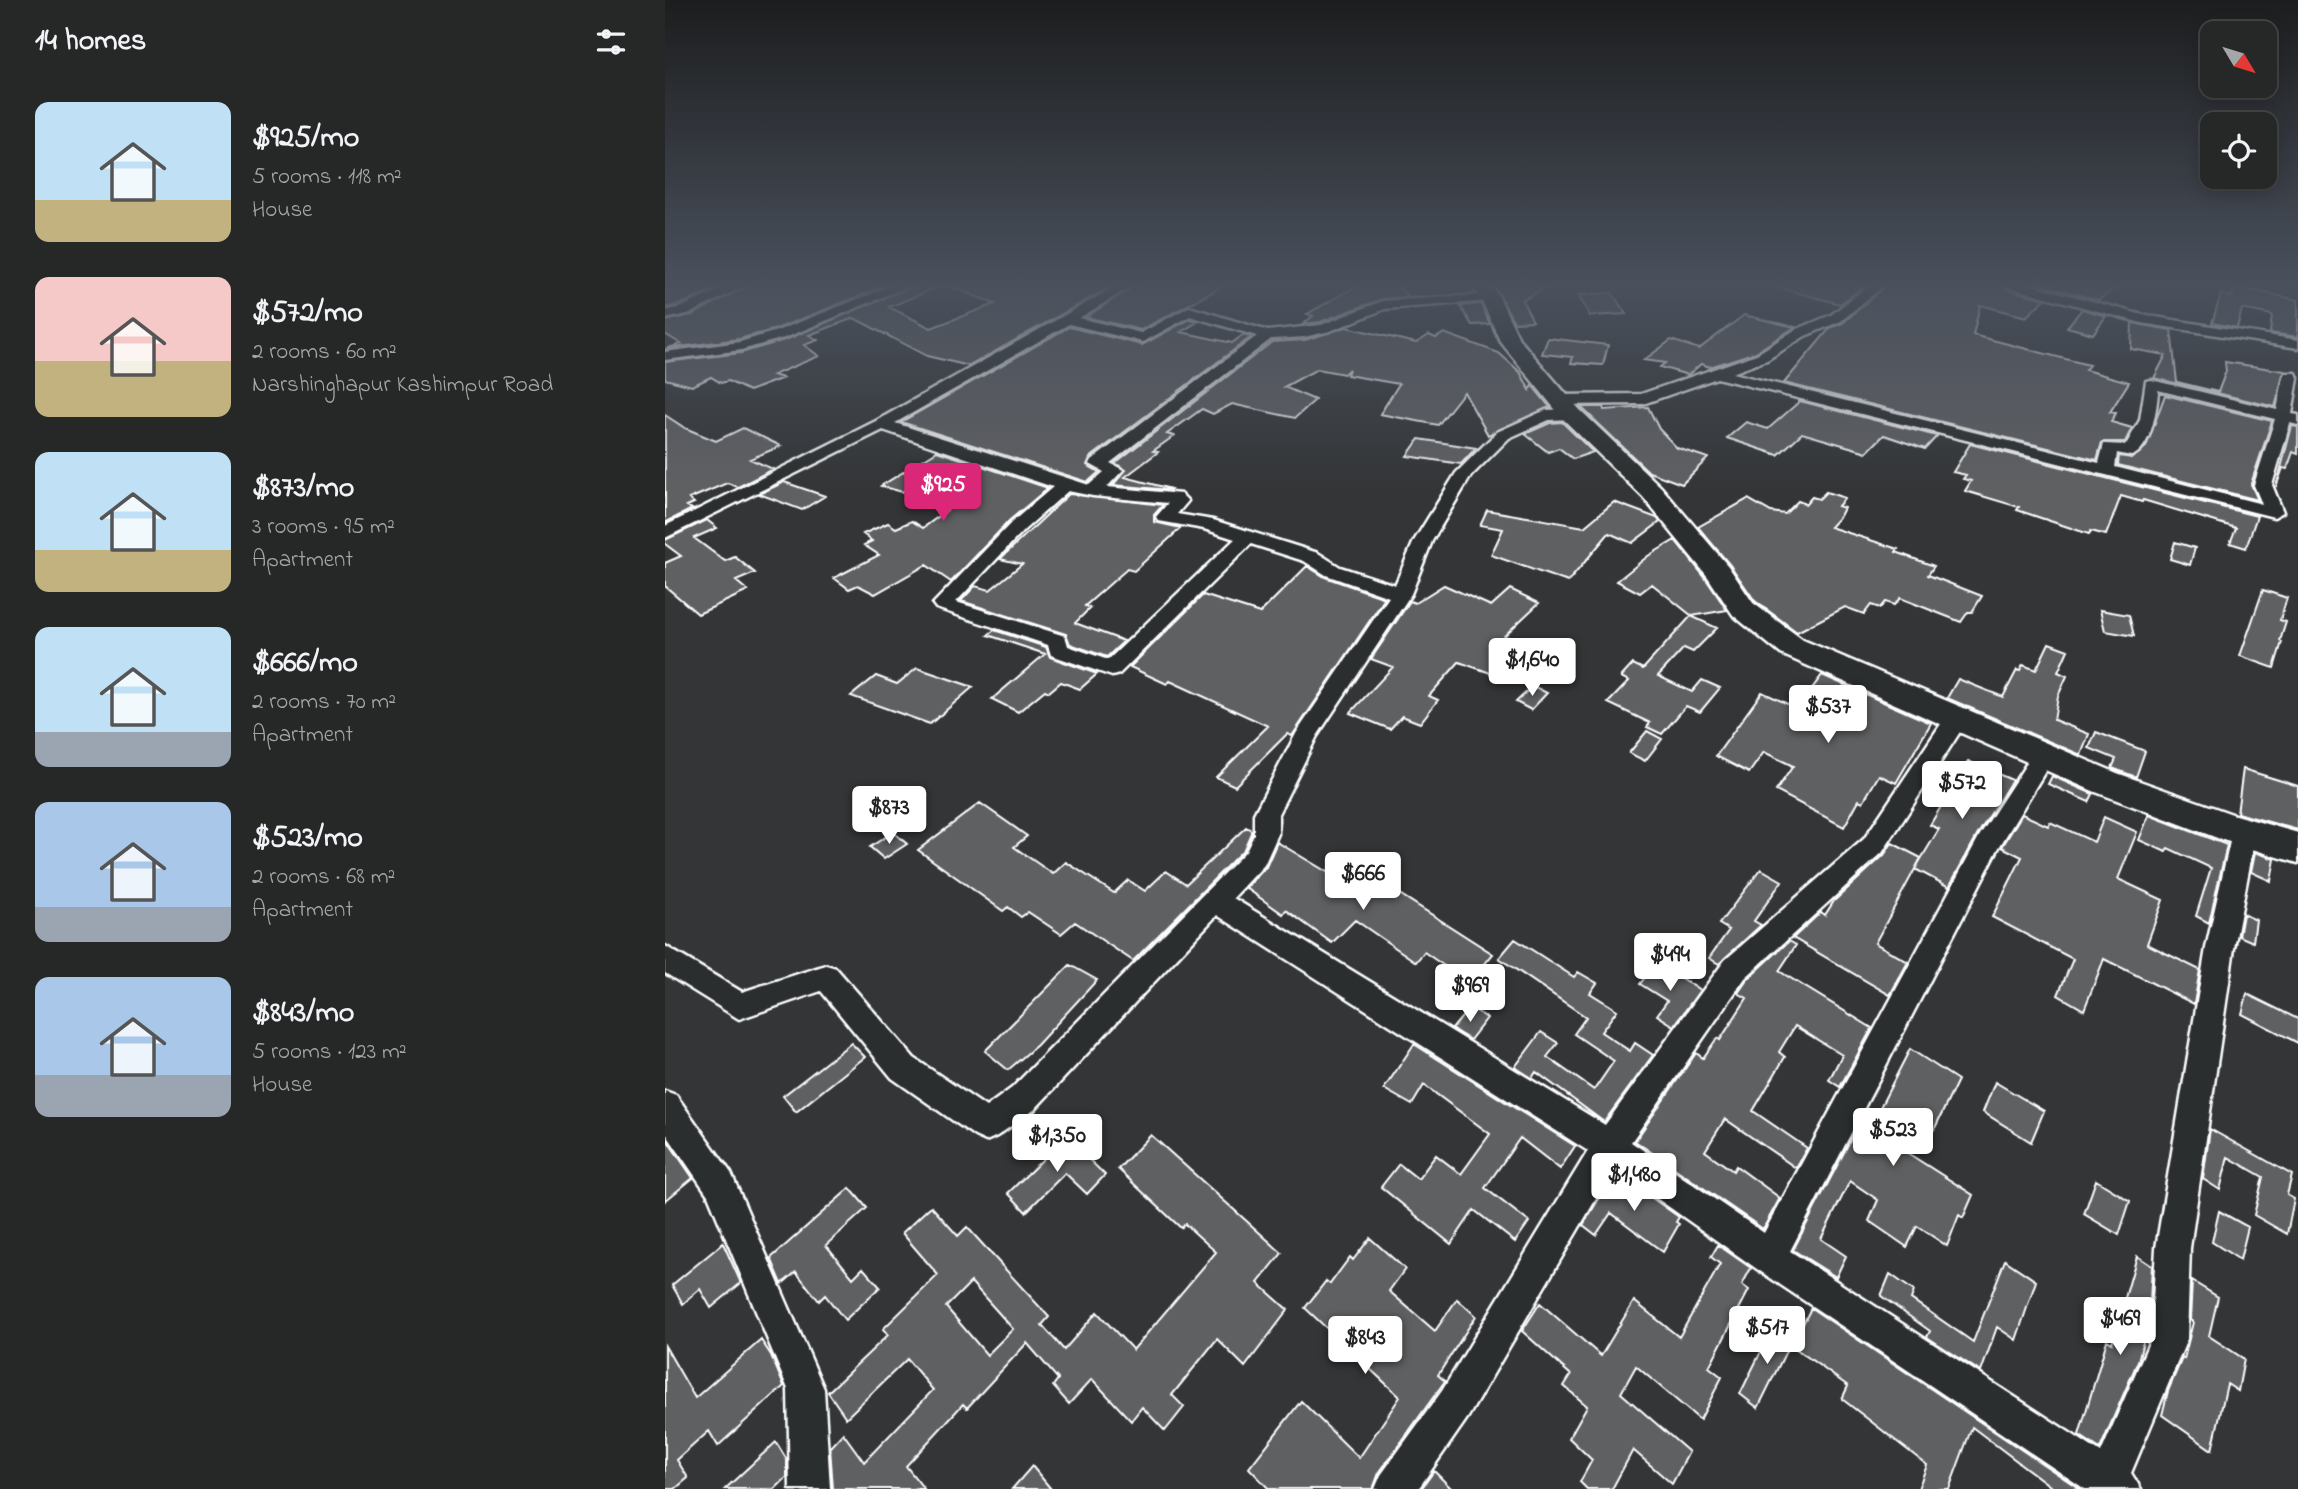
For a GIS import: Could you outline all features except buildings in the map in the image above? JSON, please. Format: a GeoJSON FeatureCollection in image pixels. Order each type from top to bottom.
{"type":"FeatureCollection","features":[{"type":"Feature","properties":{"kind":"street"},"geometry":{"type":"LineString","coordinates":[[665,356],[690,352]]}},
{"type":"Feature","properties":{"kind":"street"},"geometry":{"type":"LineString","coordinates":[[665,533],[881,424],[1008,352]]}},
{"type":"Feature","properties":{"kind":"street"},"geometry":{"type":"LineString","coordinates":[[1093,491],[1115,470],[1098,464],[1244,352]]}},
{"type":"Feature","properties":{"kind":"street"},"geometry":{"type":"LineString","coordinates":[[1520,352],[1565,407],[1652,492],[1718,572],[1743,609],[1792,647],[2133,794],[2244,833],[2298,848]]}},
{"type":"Feature","properties":{"kind":"street"},"geometry":{"type":"LineString","coordinates":[[665,957],[739,1006],[826,977],[903,1068],[986,1125],[1023,1099],[1255,858],[1266,834],[1266,814],[1308,732],[1401,594],[1423,541],[1464,473],[1503,435],[1565,407],[1643,399],[1769,352]]}},
{"type":"Feature","properties":{"kind":"street"},"geometry":{"type":"LineString","coordinates":[[1716,373],[2274,512],[2271,498],[2263,485],[2291,418],[2291,376]]}},
{"type":"Feature","properties":{"kind":"street"},"geometry":{"type":"LineString","coordinates":[[2106,470],[2110,447],[2131,451],[2148,420],[2151,384],[2291,418]]}},
{"type":"Feature","properties":{"kind":"street"},"geometry":{"type":"LineString","coordinates":[[881,424],[1065,485],[1093,491],[1175,498],[1179,501],[1165,517],[1207,524],[1311,557],[1333,571],[1401,594]]}},
{"type":"Feature","properties":{"kind":"street"},"geometry":{"type":"LineString","coordinates":[[1065,485],[1018,526],[943,604],[1058,641],[1058,650],[1112,669],[1247,537]]}},
{"type":"Feature","properties":{"kind":"street"},"geometry":{"type":"LineString","coordinates":[[1395,1489],[1455,1404],[1609,1146],[1735,969],[1873,846],[1957,718]]}},
{"type":"Feature","properties":{"kind":"street"},"geometry":{"type":"LineString","coordinates":[[1769,1257],[1989,842],[2044,755]]}},
{"type":"Feature","properties":{"kind":"street"},"geometry":{"type":"LineString","coordinates":[[1215,900],[1609,1146],[1769,1257],[2111,1486],[2169,1339],[2173,1248],[2220,948],[2244,833]]}},
{"type":"Feature","properties":{"kind":"street"},"geometry":{"type":"LineString","coordinates":[[665,1106],[720,1184],[806,1390],[810,1489]]}}]}
